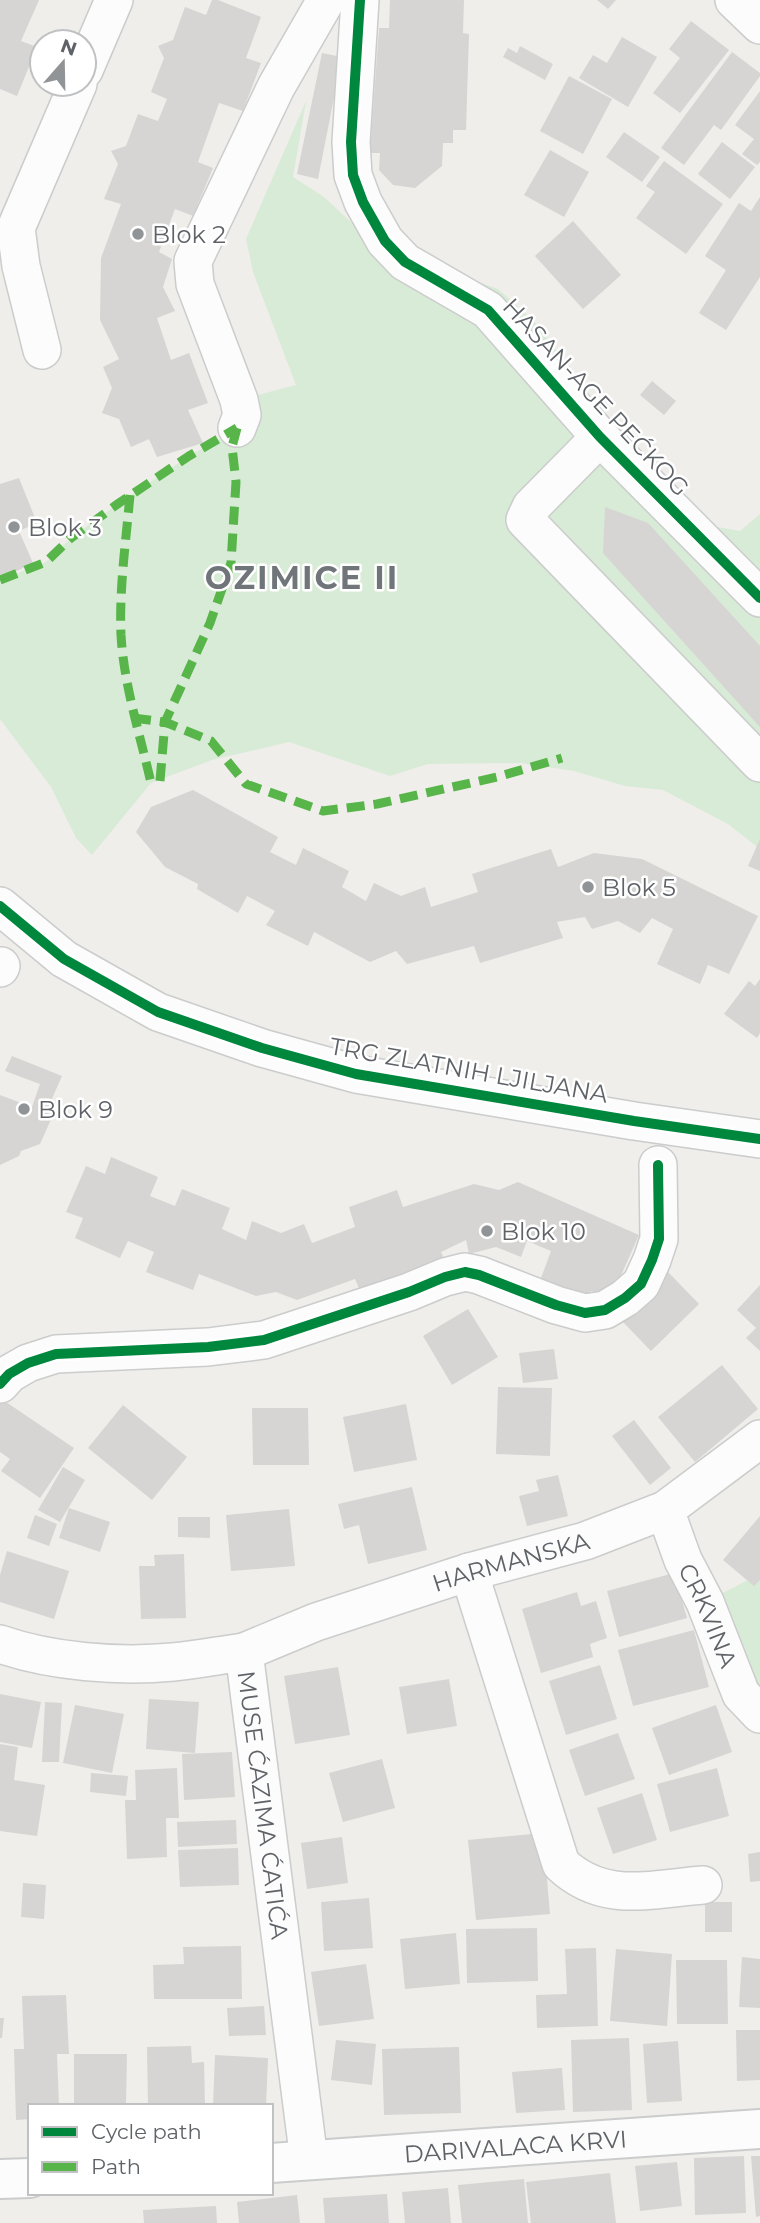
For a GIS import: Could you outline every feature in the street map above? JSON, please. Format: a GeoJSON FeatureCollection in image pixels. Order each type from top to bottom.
{"type":"FeatureCollection","features":[{"type":"Feature","properties":{"kind":"street"},"geometry":{"type":"LineString","coordinates":[[98,37],[114,0]]}},
{"type":"Feature","properties":{"kind":"street"},"geometry":{"type":"LineString","coordinates":[[237,429],[242,415],[239,400],[195,284],[193,261],[275,87],[326,0]]}},
{"type":"Feature","properties":{"kind":"street","name":"HASAN-AGE PEĆKOG"},"geometry":{"type":"LineString","coordinates":[[360,0],[351,142],[353,175],[363,202],[385,241],[405,262],[488,310],[600,437],[760,598]]}},
{"type":"Feature","properties":{"kind":"street"},"geometry":{"type":"LineString","coordinates":[[734,0],[760,25]]}},
{"type":"Feature","properties":{"kind":"street"},"geometry":{"type":"LineString","coordinates":[[42,350],[11,266],[16,228],[72,98]]}},
{"type":"Feature","properties":{"kind":"street","name":"HASAN-AGE PEĆKOG"},"geometry":{"type":"LineString","coordinates":[[600,437],[531,507],[525,520],[760,763]]}},
{"type":"Feature","properties":{"kind":"street","name":"TRG ZLATNIH LJILJANA"},"geometry":{"type":"LineString","coordinates":[[0,906],[64,959],[158,1012],[262,1048],[355,1074],[634,1121],[760,1139]]}},
{"type":"Feature","properties":{"kind":"street"},"geometry":{"type":"LineString","coordinates":[[0,1384],[9,1374],[28,1363],[56,1354],[208,1347],[264,1340],[465,1272],[585,1313],[606,1310],[641,1284],[652,1260],[659,1239],[658,1165]]}},
{"type":"Feature","properties":{"kind":"street","name":"HARMANSKA"},"geometry":{"type":"LineString","coordinates":[[244,1652],[316,1622],[470,1572],[585,1541],[665,1510],[760,1439]]}},
{"type":"Feature","properties":{"kind":"street","name":"CRKVINA"},"geometry":{"type":"LineString","coordinates":[[665,1510],[683,1560],[705,1602],[723,1654],[741,1694],[760,1714]]}},
{"type":"Feature","properties":{"kind":"street"},"geometry":{"type":"LineString","coordinates":[[470,1572],[561,1864],[583,1882],[615,1892],[703,1885]]}},
{"type":"Feature","properties":{"kind":"street","name":"MUSE ĆAZIMA ĆATIĆA"},"geometry":{"type":"LineString","coordinates":[[0,1644],[24,1653],[106,1663],[173,1662],[244,1652],[309,2160]]}},
{"type":"Feature","properties":{"kind":"street","name":"DARIVALACA KRVI"},"geometry":{"type":"LineString","coordinates":[[273,2163],[760,2129]]}},
{"type":"Feature","properties":{"kind":"street"},"geometry":{"type":"LineString","coordinates":[[0,2179],[28,2178]]}},
{"type":"Feature","properties":{"kind":"green space"},"geometry":{"type":"Polygon","coordinates":[[[306,101],[293,177],[324,197],[353,224],[381,233],[400,255],[498,289],[534,321],[684,521],[740,531],[760,514],[760,849],[728,824],[663,790],[625,786],[574,771],[520,763],[428,764],[390,776],[289,742],[212,760],[151,783],[92,855],[76,838],[51,787],[0,719],[0,580],[46,562],[71,538],[119,503],[189,456],[237,429],[239,400],[296,385],[253,272],[246,239],[306,101]]]}},
{"type":"Feature","properties":{"kind":"green space"},"geometry":{"type":"Polygon","coordinates":[[[760,1574],[760,1714],[705,1602],[760,1574]]]}},
{"type":"Feature","properties":{"kind":"building"},"geometry":{"type":"Polygon","coordinates":[[[0,0],[39,0],[21,41],[28,44],[28,69],[17,96],[0,89],[0,0]]]}},
{"type":"Feature","properties":{"kind":"building","name":"Blok 2"},"geometry":{"type":"Polygon","coordinates":[[[212,0],[261,17],[246,58],[261,63],[243,111],[219,103],[198,162],[213,168],[193,216],[175,209],[159,252],[172,259],[163,287],[175,311],[157,318],[171,360],[189,353],[208,403],[188,410],[203,443],[157,457],[149,439],[131,447],[119,419],[102,413],[112,388],[103,367],[119,359],[100,320],[101,258],[121,204],[104,199],[118,164],[111,151],[126,146],[138,114],[158,121],[167,99],[151,92],[164,58],[158,46],[173,40],[185,7],[206,15],[212,0]]]}},
{"type":"Feature","properties":{"kind":"building"},"geometry":{"type":"Polygon","coordinates":[[[390,0],[464,0],[463,33],[469,34],[466,130],[453,130],[453,143],[443,143],[442,166],[415,188],[393,185],[379,170],[380,153],[370,153],[379,28],[389,28],[390,0]]]}},
{"type":"Feature","properties":{"kind":"building"},"geometry":{"type":"Polygon","coordinates":[[[597,0],[616,0],[608,9],[597,0]]]}},
{"type":"Feature","properties":{"kind":"building"},"geometry":{"type":"Polygon","coordinates":[[[691,21],[729,50],[680,113],[653,93],[680,58],[669,49],[691,21]]]}},
{"type":"Feature","properties":{"kind":"building"},"geometry":{"type":"Polygon","coordinates":[[[622,37],[657,57],[628,107],[579,78],[593,55],[607,63],[622,37]]]}},
{"type":"Feature","properties":{"kind":"building"},"geometry":{"type":"Polygon","coordinates":[[[520,46],[553,64],[545,80],[503,57],[508,48],[517,53],[520,46]]]}},
{"type":"Feature","properties":{"kind":"building"},"geometry":{"type":"Polygon","coordinates":[[[732,52],[760,73],[760,76],[721,130],[714,125],[684,165],[661,148],[732,52]]]}},
{"type":"Feature","properties":{"kind":"building"},"geometry":{"type":"Polygon","coordinates":[[[322,53],[342,57],[318,179],[297,174],[322,53]]]}},
{"type":"Feature","properties":{"kind":"building"},"geometry":{"type":"Polygon","coordinates":[[[569,76],[612,99],[583,154],[540,131],[569,76]]]}},
{"type":"Feature","properties":{"kind":"building"},"geometry":{"type":"Polygon","coordinates":[[[760,91],[760,162],[757,165],[742,154],[754,139],[735,125],[760,91]]]}},
{"type":"Feature","properties":{"kind":"building"},"geometry":{"type":"Polygon","coordinates":[[[624,132],[660,157],[642,182],[606,157],[624,132]]]}},
{"type":"Feature","properties":{"kind":"building"},"geometry":{"type":"Polygon","coordinates":[[[722,142],[755,167],[730,199],[698,174],[722,142]]]}},
{"type":"Feature","properties":{"kind":"building"},"geometry":{"type":"Polygon","coordinates":[[[550,150],[589,172],[564,217],[524,195],[550,150]]]}},
{"type":"Feature","properties":{"kind":"building"},"geometry":{"type":"Polygon","coordinates":[[[664,161],[723,204],[686,254],[636,218],[655,192],[646,186],[664,161]]]}},
{"type":"Feature","properties":{"kind":"building"},"geometry":{"type":"Polygon","coordinates":[[[760,197],[760,277],[726,330],[699,313],[726,270],[705,256],[739,203],[751,211],[760,197]]]}},
{"type":"Feature","properties":{"kind":"building"},"geometry":{"type":"Polygon","coordinates":[[[573,221],[621,275],[583,309],[535,256],[573,221]]]}},
{"type":"Feature","properties":{"kind":"building"},"geometry":{"type":"Polygon","coordinates":[[[652,381],[676,401],[664,415],[640,395],[652,381]]]}},
{"type":"Feature","properties":{"kind":"building","name":"Blok 3"},"geometry":{"type":"Polygon","coordinates":[[[19,478],[37,523],[19,531],[33,563],[0,579],[0,484],[19,478]]]}},
{"type":"Feature","properties":{"kind":"building"},"geometry":{"type":"Polygon","coordinates":[[[605,507],[648,523],[760,646],[760,727],[603,553],[605,507]]]}},
{"type":"Feature","properties":{"kind":"building","name":"Blok 5"},"geometry":{"type":"Polygon","coordinates":[[[193,790],[278,837],[270,852],[296,865],[303,848],[349,871],[342,887],[366,901],[374,883],[401,896],[425,887],[431,907],[478,892],[472,874],[551,849],[558,867],[594,853],[642,859],[758,916],[729,974],[708,965],[700,984],[657,964],[673,929],[652,918],[640,933],[618,921],[592,929],[585,917],[557,922],[563,938],[480,963],[474,946],[407,964],[396,951],[370,962],[314,932],[308,946],[266,925],[275,911],[247,896],[238,913],[197,889],[198,884],[165,867],[136,832],[151,807],[193,790]]]}},
{"type":"Feature","properties":{"kind":"building"},"geometry":{"type":"Polygon","coordinates":[[[760,839],[760,871],[748,866],[760,839]]]}},
{"type":"Feature","properties":{"kind":"building"},"geometry":{"type":"Polygon","coordinates":[[[760,979],[760,1033],[757,1038],[724,1014],[749,981],[755,986],[760,979]]]}},
{"type":"Feature","properties":{"kind":"building","name":"Blok 9"},"geometry":{"type":"Polygon","coordinates":[[[12,1056],[62,1076],[46,1112],[53,1115],[40,1144],[21,1151],[19,1156],[0,1165],[0,1095],[32,1107],[40,1084],[5,1071],[12,1056]]]}},
{"type":"Feature","properties":{"kind":"building","name":"Blok 10"},"geometry":{"type":"Polygon","coordinates":[[[111,1157],[158,1177],[150,1196],[175,1206],[182,1189],[230,1208],[222,1229],[246,1240],[252,1221],[281,1233],[304,1224],[312,1243],[355,1227],[349,1207],[397,1190],[403,1207],[474,1184],[499,1190],[518,1182],[639,1235],[611,1298],[591,1291],[584,1309],[537,1289],[551,1251],[527,1241],[521,1257],[496,1247],[469,1254],[466,1240],[441,1252],[447,1266],[362,1295],[355,1279],[297,1300],[276,1292],[256,1296],[199,1274],[193,1290],[146,1272],[154,1252],[128,1241],[120,1258],[75,1238],[83,1218],[66,1212],[86,1166],[105,1174],[111,1157]]]}},
{"type":"Feature","properties":{"kind":"building"},"geometry":{"type":"Polygon","coordinates":[[[668,1272],[699,1304],[651,1351],[620,1319],[668,1272]]]}},
{"type":"Feature","properties":{"kind":"building"},"geometry":{"type":"Polygon","coordinates":[[[760,1285],[760,1351],[746,1338],[756,1328],[737,1310],[760,1285]]]}},
{"type":"Feature","properties":{"kind":"building"},"geometry":{"type":"Polygon","coordinates":[[[468,1309],[498,1357],[452,1385],[423,1336],[468,1309]]]}},
{"type":"Feature","properties":{"kind":"building"},"geometry":{"type":"Polygon","coordinates":[[[554,1349],[558,1379],[523,1383],[519,1353],[554,1349]]]}},
{"type":"Feature","properties":{"kind":"building"},"geometry":{"type":"Polygon","coordinates":[[[722,1365],[758,1409],[695,1462],[658,1417],[722,1365]]]}},
{"type":"Feature","properties":{"kind":"building"},"geometry":{"type":"Polygon","coordinates":[[[498,1387],[552,1388],[550,1456],[496,1454],[498,1387]]]}},
{"type":"Feature","properties":{"kind":"building"},"geometry":{"type":"Polygon","coordinates":[[[3,1400],[74,1448],[40,1498],[1,1471],[10,1459],[0,1452],[0,1404],[3,1400]]]}},
{"type":"Feature","properties":{"kind":"building"},"geometry":{"type":"Polygon","coordinates":[[[406,1404],[417,1460],[354,1472],[343,1417],[406,1404]]]}},
{"type":"Feature","properties":{"kind":"building"},"geometry":{"type":"Polygon","coordinates":[[[123,1405],[187,1457],[152,1500],[88,1448],[123,1405]]]}},
{"type":"Feature","properties":{"kind":"building"},"geometry":{"type":"Polygon","coordinates":[[[252,1408],[308,1408],[309,1465],[253,1465],[252,1408]]]}},
{"type":"Feature","properties":{"kind":"building"},"geometry":{"type":"Polygon","coordinates":[[[634,1420],[671,1468],[650,1485],[612,1436],[634,1420]]]}},
{"type":"Feature","properties":{"kind":"building"},"geometry":{"type":"Polygon","coordinates":[[[63,1467],[85,1480],[60,1522],[38,1510],[63,1467]]]}},
{"type":"Feature","properties":{"kind":"building"},"geometry":{"type":"Polygon","coordinates":[[[558,1475],[568,1516],[527,1526],[519,1496],[539,1491],[536,1480],[558,1475]]]}},
{"type":"Feature","properties":{"kind":"building"},"geometry":{"type":"Polygon","coordinates":[[[412,1487],[427,1550],[368,1564],[359,1525],[344,1529],[338,1504],[412,1487]]]}},
{"type":"Feature","properties":{"kind":"building"},"geometry":{"type":"Polygon","coordinates":[[[69,1508],[110,1522],[100,1552],[59,1538],[69,1508]]]}},
{"type":"Feature","properties":{"kind":"building"},"geometry":{"type":"Polygon","coordinates":[[[289,1509],[295,1566],[231,1571],[226,1515],[289,1509]]]}},
{"type":"Feature","properties":{"kind":"building"},"geometry":{"type":"Polygon","coordinates":[[[35,1515],[57,1524],[49,1546],[27,1538],[35,1515]]]}},
{"type":"Feature","properties":{"kind":"building"},"geometry":{"type":"Polygon","coordinates":[[[760,1516],[760,1580],[754,1586],[723,1560],[760,1516]]]}},
{"type":"Feature","properties":{"kind":"building"},"geometry":{"type":"Polygon","coordinates":[[[178,1517],[210,1517],[210,1538],[178,1537],[178,1517]]]}},
{"type":"Feature","properties":{"kind":"building"},"geometry":{"type":"Polygon","coordinates":[[[7,1551],[69,1571],[54,1619],[0,1602],[0,1575],[7,1551]]]}},
{"type":"Feature","properties":{"kind":"building"},"geometry":{"type":"Polygon","coordinates":[[[184,1554],[186,1618],[141,1619],[139,1566],[155,1566],[154,1555],[184,1554]]]}},
{"type":"Feature","properties":{"kind":"building"},"geometry":{"type":"Polygon","coordinates":[[[674,1573],[687,1618],[619,1637],[607,1591],[674,1573]]]}},
{"type":"Feature","properties":{"kind":"building"},"geometry":{"type":"Polygon","coordinates":[[[577,1592],[581,1606],[596,1601],[607,1638],[590,1644],[593,1657],[541,1673],[522,1609],[577,1592]]]}},
{"type":"Feature","properties":{"kind":"building"},"geometry":{"type":"Polygon","coordinates":[[[694,1630],[709,1687],[633,1706],[618,1650],[694,1630]]]}},
{"type":"Feature","properties":{"kind":"building"},"geometry":{"type":"Polygon","coordinates":[[[600,1665],[617,1719],[566,1735],[549,1681],[600,1665]]]}},
{"type":"Feature","properties":{"kind":"building"},"geometry":{"type":"Polygon","coordinates":[[[338,1667],[350,1735],[295,1744],[284,1676],[338,1667]]]}},
{"type":"Feature","properties":{"kind":"building"},"geometry":{"type":"Polygon","coordinates":[[[449,1679],[457,1726],[407,1734],[399,1687],[449,1679]]]}},
{"type":"Feature","properties":{"kind":"building"},"geometry":{"type":"Polygon","coordinates":[[[0,1694],[41,1702],[32,1748],[0,1742],[0,1694]]]}},
{"type":"Feature","properties":{"kind":"building"},"geometry":{"type":"Polygon","coordinates":[[[149,1699],[199,1702],[195,1753],[146,1749],[149,1699]]]}},
{"type":"Feature","properties":{"kind":"building"},"geometry":{"type":"Polygon","coordinates":[[[45,1702],[62,1703],[59,1762],[42,1762],[45,1702]]]}},
{"type":"Feature","properties":{"kind":"building"},"geometry":{"type":"Polygon","coordinates":[[[75,1705],[124,1714],[112,1773],[63,1763],[75,1705]]]}},
{"type":"Feature","properties":{"kind":"building"},"geometry":{"type":"Polygon","coordinates":[[[716,1705],[732,1752],[669,1775],[652,1728],[716,1705]]]}},
{"type":"Feature","properties":{"kind":"building"},"geometry":{"type":"Polygon","coordinates":[[[618,1733],[635,1779],[585,1796],[569,1750],[618,1733]]]}},
{"type":"Feature","properties":{"kind":"building"},"geometry":{"type":"Polygon","coordinates":[[[0,1744],[18,1747],[14,1780],[45,1785],[37,1836],[0,1831],[0,1744]]]}},
{"type":"Feature","properties":{"kind":"building"},"geometry":{"type":"Polygon","coordinates":[[[232,1752],[235,1797],[184,1800],[182,1754],[232,1752]]]}},
{"type":"Feature","properties":{"kind":"building"},"geometry":{"type":"Polygon","coordinates":[[[382,1759],[395,1808],[343,1822],[329,1773],[382,1759]]]}},
{"type":"Feature","properties":{"kind":"building"},"geometry":{"type":"Polygon","coordinates":[[[177,1768],[179,1818],[166,1818],[167,1857],[127,1859],[125,1800],[136,1800],[135,1770],[177,1768]]]}},
{"type":"Feature","properties":{"kind":"building"},"geometry":{"type":"Polygon","coordinates":[[[717,1768],[729,1816],[670,1832],[657,1784],[717,1768]]]}},
{"type":"Feature","properties":{"kind":"building"},"geometry":{"type":"Polygon","coordinates":[[[91,1773],[128,1776],[126,1796],[90,1792],[91,1773]]]}},
{"type":"Feature","properties":{"kind":"building"},"geometry":{"type":"Polygon","coordinates":[[[642,1793],[657,1840],[613,1854],[597,1808],[642,1793]]]}},
{"type":"Feature","properties":{"kind":"building"},"geometry":{"type":"Polygon","coordinates":[[[236,1820],[237,1844],[178,1847],[177,1822],[236,1820]]]}},
{"type":"Feature","properties":{"kind":"building"},"geometry":{"type":"Polygon","coordinates":[[[543,1833],[550,1914],[476,1920],[468,1840],[543,1833]]]}},
{"type":"Feature","properties":{"kind":"building"},"geometry":{"type":"Polygon","coordinates":[[[342,1837],[348,1883],[307,1889],[301,1843],[342,1837]]]}},
{"type":"Feature","properties":{"kind":"building"},"geometry":{"type":"Polygon","coordinates":[[[238,1848],[239,1885],[180,1887],[178,1850],[238,1848]]]}},
{"type":"Feature","properties":{"kind":"building"},"geometry":{"type":"Polygon","coordinates":[[[760,1852],[760,1881],[750,1882],[748,1854],[760,1852]]]}},
{"type":"Feature","properties":{"kind":"building"},"geometry":{"type":"Polygon","coordinates":[[[23,1883],[46,1885],[44,1919],[21,1917],[23,1883]]]}},
{"type":"Feature","properties":{"kind":"building"},"geometry":{"type":"Polygon","coordinates":[[[369,1898],[373,1948],[324,1951],[321,1902],[369,1898]]]}},
{"type":"Feature","properties":{"kind":"building"},"geometry":{"type":"Polygon","coordinates":[[[705,1902],[732,1902],[732,1932],[705,1932],[705,1902]]]}},
{"type":"Feature","properties":{"kind":"building"},"geometry":{"type":"Polygon","coordinates":[[[537,1928],[538,1981],[467,1983],[466,1929],[537,1928]]]}},
{"type":"Feature","properties":{"kind":"building"},"geometry":{"type":"Polygon","coordinates":[[[456,1933],[460,1984],[405,1989],[400,1939],[456,1933]]]}},
{"type":"Feature","properties":{"kind":"building"},"geometry":{"type":"Polygon","coordinates":[[[241,1946],[242,1999],[154,1999],[153,1965],[184,1964],[183,1947],[241,1946]]]}},
{"type":"Feature","properties":{"kind":"building"},"geometry":{"type":"Polygon","coordinates":[[[596,1948],[598,2026],[537,2028],[536,1995],[567,1994],[565,1949],[596,1948]]]}},
{"type":"Feature","properties":{"kind":"building"},"geometry":{"type":"Polygon","coordinates":[[[616,1949],[672,1954],[667,2026],[610,2021],[616,1949]]]}},
{"type":"Feature","properties":{"kind":"building"},"geometry":{"type":"Polygon","coordinates":[[[742,1957],[760,1959],[760,2008],[739,2007],[742,1957]]]}},
{"type":"Feature","properties":{"kind":"building"},"geometry":{"type":"Polygon","coordinates":[[[676,1960],[727,1960],[728,2024],[677,2024],[676,1960]]]}},
{"type":"Feature","properties":{"kind":"building"},"geometry":{"type":"Polygon","coordinates":[[[366,1964],[374,2019],[319,2026],[311,1972],[366,1964]]]}},
{"type":"Feature","properties":{"kind":"building"},"geometry":{"type":"Polygon","coordinates":[[[66,1995],[69,2054],[57,2054],[59,2104],[28,2104],[28,2119],[16,2120],[14,2049],[24,2049],[22,1996],[66,1995]]]}},
{"type":"Feature","properties":{"kind":"building"},"geometry":{"type":"Polygon","coordinates":[[[264,2006],[266,2035],[229,2036],[227,2008],[264,2006]]]}},
{"type":"Feature","properties":{"kind":"building"},"geometry":{"type":"Polygon","coordinates":[[[0,2018],[4,2018],[2,2038],[0,2038],[0,2018]]]}},
{"type":"Feature","properties":{"kind":"building"},"geometry":{"type":"Polygon","coordinates":[[[736,2030],[760,2030],[760,2080],[737,2081],[736,2030]]]}},
{"type":"Feature","properties":{"kind":"building"},"geometry":{"type":"Polygon","coordinates":[[[629,2038],[632,2110],[573,2112],[571,2040],[629,2038]]]}},
{"type":"Feature","properties":{"kind":"building"},"geometry":{"type":"Polygon","coordinates":[[[336,2040],[376,2044],[372,2085],[331,2080],[336,2040]]]}},
{"type":"Feature","properties":{"kind":"building"},"geometry":{"type":"Polygon","coordinates":[[[678,2041],[682,2101],[647,2103],[643,2044],[678,2041]]]}},
{"type":"Feature","properties":{"kind":"building"},"geometry":{"type":"Polygon","coordinates":[[[191,2046],[192,2063],[204,2062],[205,2104],[148,2104],[147,2047],[191,2046]]]}},
{"type":"Feature","properties":{"kind":"building"},"geometry":{"type":"Polygon","coordinates":[[[459,2047],[461,2113],[384,2115],[382,2049],[459,2047]]]}},
{"type":"Feature","properties":{"kind":"building"},"geometry":{"type":"Polygon","coordinates":[[[74,2054],[127,2054],[126,2104],[74,2104],[74,2054]]]}},
{"type":"Feature","properties":{"kind":"building"},"geometry":{"type":"Polygon","coordinates":[[[215,2055],[268,2058],[266,2104],[213,2104],[215,2055]]]}},
{"type":"Feature","properties":{"kind":"building"},"geometry":{"type":"Polygon","coordinates":[[[562,2068],[565,2110],[516,2113],[512,2072],[562,2068]]]}},
{"type":"Feature","properties":{"kind":"building"},"geometry":{"type":"Polygon","coordinates":[[[744,2156],[746,2213],[695,2215],[694,2158],[744,2156]]]}},
{"type":"Feature","properties":{"kind":"building"},"geometry":{"type":"Polygon","coordinates":[[[751,2156],[760,2156],[760,2216],[756,2217],[751,2156]]]}},
{"type":"Feature","properties":{"kind":"building"},"geometry":{"type":"Polygon","coordinates":[[[677,2162],[682,2206],[640,2211],[635,2166],[677,2162]]]}},
{"type":"Feature","properties":{"kind":"building"},"geometry":{"type":"Polygon","coordinates":[[[610,2173],[616,2223],[531,2223],[526,2182],[610,2173]]]}},
{"type":"Feature","properties":{"kind":"building"},"geometry":{"type":"Polygon","coordinates":[[[524,2179],[528,2223],[462,2223],[458,2185],[524,2179]]]}},
{"type":"Feature","properties":{"kind":"building"},"geometry":{"type":"Polygon","coordinates":[[[448,2188],[451,2223],[405,2223],[402,2192],[448,2188]]]}},
{"type":"Feature","properties":{"kind":"building"},"geometry":{"type":"Polygon","coordinates":[[[387,2194],[389,2223],[325,2223],[323,2198],[387,2194]]]}},
{"type":"Feature","properties":{"kind":"building"},"geometry":{"type":"Polygon","coordinates":[[[297,2195],[300,2223],[239,2223],[237,2202],[297,2195]]]}},
{"type":"Feature","properties":{"kind":"building"},"geometry":{"type":"Polygon","coordinates":[[[216,2206],[217,2223],[144,2223],[143,2210],[216,2206]]]}},
{"type":"Feature","properties":{"kind":"marked path"},"geometry":{"type":"LineString","coordinates":[[0,580],[46,562],[71,538],[119,503],[189,456],[237,428]]}},
{"type":"Feature","properties":{"kind":"marked path"},"geometry":{"type":"LineString","coordinates":[[160,781],[165,722],[210,623],[231,563],[236,482],[232,447],[237,428]]}},
{"type":"Feature","properties":{"kind":"marked path"},"geometry":{"type":"LineString","coordinates":[[130,495],[122,583],[121,635],[129,691],[151,783]]}},
{"type":"Feature","properties":{"kind":"marked path"},"geometry":{"type":"LineString","coordinates":[[133,718],[165,722],[211,741],[246,784],[323,811],[377,804],[497,777],[562,758]]}},
{"type":"Feature","properties":{"kind":"cycle path"},"geometry":{"type":"LineString","coordinates":[[360,0],[351,142],[353,175],[363,202],[385,241],[405,262],[488,310],[600,437],[760,598]]}},
{"type":"Feature","properties":{"kind":"cycle path"},"geometry":{"type":"LineString","coordinates":[[0,906],[64,959],[158,1012],[262,1048],[356,1074],[634,1121],[760,1139]]}},
{"type":"Feature","properties":{"kind":"cycle path"},"geometry":{"type":"LineString","coordinates":[[0,1384],[9,1374],[28,1363],[56,1354],[208,1347],[264,1340],[465,1272],[585,1313],[605,1310],[641,1284],[652,1260],[659,1239],[658,1165]]}},
{"type":"Feature","properties":{"kind":"place","name":"Blok 2"},"geometry":{"type":"Point","coordinates":[138,234]}},
{"type":"Feature","properties":{"kind":"place","name":"Blok 3"},"geometry":{"type":"Point","coordinates":[14,527]}},
{"type":"Feature","properties":{"kind":"place","name":"Blok 5"},"geometry":{"type":"Point","coordinates":[588,887]}},
{"type":"Feature","properties":{"kind":"place","name":"Blok 9"},"geometry":{"type":"Point","coordinates":[24,1109]}},
{"type":"Feature","properties":{"kind":"place","name":"Blok 10"},"geometry":{"type":"Point","coordinates":[487,1231]}},
{"type":"Feature","properties":{"kind":"district","name":"OZIMICE II"},"geometry":{"type":"Point","coordinates":[302,577]}}]}
